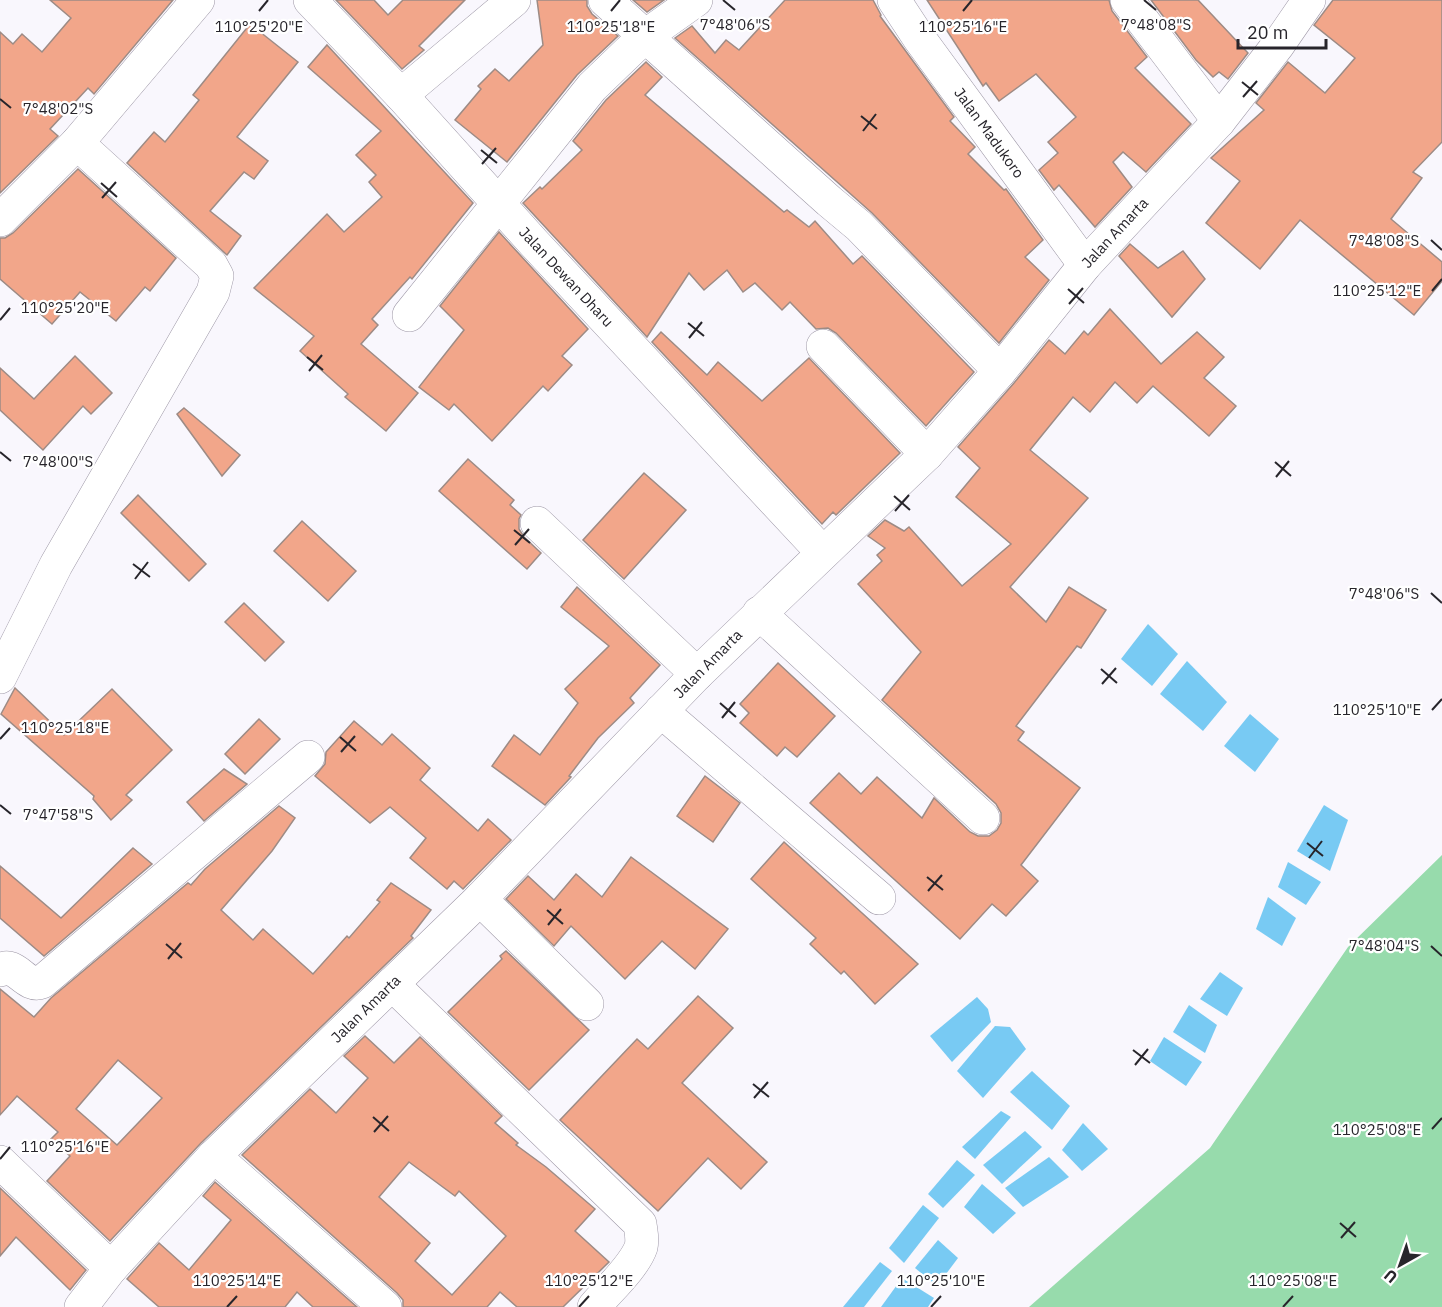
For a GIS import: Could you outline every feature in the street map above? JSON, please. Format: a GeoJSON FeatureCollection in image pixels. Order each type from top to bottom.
{"type":"FeatureCollection","features":[{"type":"Feature","properties":{"kind":"street"},"geometry":{"type":"LineString","coordinates":[[0,220],[77,143],[198,0]]}},
{"type":"Feature","properties":{"kind":"street","name":"Jalan Dewan Dharu"},"geometry":{"type":"LineString","coordinates":[[310,0],[401,95],[822,553]]}},
{"type":"Feature","properties":{"kind":"street"},"geometry":{"type":"LineString","coordinates":[[401,95],[514,0]]}},
{"type":"Feature","properties":{"kind":"street"},"geometry":{"type":"LineString","coordinates":[[605,0],[859,226],[1000,371]]}},
{"type":"Feature","properties":{"kind":"street"},"geometry":{"type":"LineString","coordinates":[[409,315],[592,87],[644,37],[696,0]]}},
{"type":"Feature","properties":{"kind":"street","name":"Jalan Madukoro"},"geometry":{"type":"LineString","coordinates":[[894,0],[919,38],[1085,265]]}},
{"type":"Feature","properties":{"kind":"street"},"geometry":{"type":"LineString","coordinates":[[1127,0],[1219,121]]}},
{"type":"Feature","properties":{"kind":"street","name":"Jalan Amarta"},"geometry":{"type":"LineString","coordinates":[[81,1307],[111,1268],[214,1156],[480,899],[697,674],[927,454],[1000,371],[1085,265],[1219,121],[1278,45],[1305,2]]}},
{"type":"Feature","properties":{"kind":"street"},"geometry":{"type":"LineString","coordinates":[[0,677],[56,565],[213,292],[217,276],[211,265],[77,143]]}},
{"type":"Feature","properties":{"kind":"street"},"geometry":{"type":"LineString","coordinates":[[823,346],[927,454]]}},
{"type":"Feature","properties":{"kind":"street"},"geometry":{"type":"LineString","coordinates":[[537,523],[697,674]]}},
{"type":"Feature","properties":{"kind":"street"},"geometry":{"type":"LineString","coordinates":[[759,613],[983,818]]}},
{"type":"Feature","properties":{"kind":"street"},"geometry":{"type":"LineString","coordinates":[[661,711],[879,898]]}},
{"type":"Feature","properties":{"kind":"street"},"geometry":{"type":"LineString","coordinates":[[0,970],[5,967],[12,968],[32,983],[42,982],[308,757]]}},
{"type":"Feature","properties":{"kind":"street"},"geometry":{"type":"LineString","coordinates":[[480,899],[587,1004]]}},
{"type":"Feature","properties":{"kind":"street"},"geometry":{"type":"LineString","coordinates":[[392,984],[640,1224],[643,1239],[640,1250],[627,1269],[594,1307]]}},
{"type":"Feature","properties":{"kind":"street"},"geometry":{"type":"LineString","coordinates":[[214,1156],[385,1307]]}},
{"type":"Feature","properties":{"kind":"street"},"geometry":{"type":"LineString","coordinates":[[0,1162],[111,1268]]}},
{"type":"Feature","properties":{"kind":"green space"},"geometry":{"type":"Polygon","coordinates":[[[1442,855],[1442,1307],[1029,1307],[1210,1148],[1348,947],[1442,855]]]}},
{"type":"Feature","properties":{"kind":"water"},"geometry":{"type":"Polygon","coordinates":[[[1148,624],[1178,654],[1152,686],[1121,659],[1148,624]]]}},
{"type":"Feature","properties":{"kind":"water"},"geometry":{"type":"Polygon","coordinates":[[[1187,661],[1227,702],[1203,731],[1160,694],[1187,661]]]}},
{"type":"Feature","properties":{"kind":"water"},"geometry":{"type":"Polygon","coordinates":[[[1250,714],[1279,739],[1255,772],[1224,746],[1250,714]]]}},
{"type":"Feature","properties":{"kind":"water"},"geometry":{"type":"Polygon","coordinates":[[[1324,805],[1348,820],[1330,871],[1297,851],[1324,805]]]}},
{"type":"Feature","properties":{"kind":"water"},"geometry":{"type":"Polygon","coordinates":[[[1288,862],[1321,882],[1306,905],[1278,887],[1288,862]]]}},
{"type":"Feature","properties":{"kind":"water"},"geometry":{"type":"Polygon","coordinates":[[[1268,897],[1296,918],[1282,946],[1256,929],[1268,897]]]}},
{"type":"Feature","properties":{"kind":"water"},"geometry":{"type":"Polygon","coordinates":[[[1220,972],[1243,988],[1227,1016],[1200,999],[1220,972]]]}},
{"type":"Feature","properties":{"kind":"water"},"geometry":{"type":"Polygon","coordinates":[[[977,997],[988,1009],[991,1022],[952,1062],[930,1036],[977,997]]]}},
{"type":"Feature","properties":{"kind":"water"},"geometry":{"type":"Polygon","coordinates":[[[1189,1005],[1217,1025],[1205,1053],[1173,1032],[1189,1005]]]}},
{"type":"Feature","properties":{"kind":"water"},"geometry":{"type":"Polygon","coordinates":[[[995,1026],[1010,1027],[1026,1049],[983,1098],[957,1071],[995,1026]]]}},
{"type":"Feature","properties":{"kind":"water"},"geometry":{"type":"Polygon","coordinates":[[[1164,1037],[1202,1062],[1186,1086],[1150,1061],[1164,1037]]]}},
{"type":"Feature","properties":{"kind":"water"},"geometry":{"type":"Polygon","coordinates":[[[1032,1071],[1070,1106],[1052,1130],[1010,1092],[1032,1071]]]}},
{"type":"Feature","properties":{"kind":"water"},"geometry":{"type":"Polygon","coordinates":[[[1001,1111],[1011,1117],[975,1159],[962,1147],[1001,1111]]]}},
{"type":"Feature","properties":{"kind":"water"},"geometry":{"type":"Polygon","coordinates":[[[1083,1123],[1108,1149],[1082,1171],[1062,1150],[1083,1123]]]}},
{"type":"Feature","properties":{"kind":"water"},"geometry":{"type":"Polygon","coordinates":[[[1025,1131],[1042,1147],[1002,1184],[983,1165],[1025,1131]]]}},
{"type":"Feature","properties":{"kind":"water"},"geometry":{"type":"Polygon","coordinates":[[[1049,1157],[1069,1177],[1023,1207],[1005,1188],[1049,1157]]]}},
{"type":"Feature","properties":{"kind":"water"},"geometry":{"type":"Polygon","coordinates":[[[957,1160],[975,1175],[943,1208],[928,1194],[957,1160]]]}},
{"type":"Feature","properties":{"kind":"water"},"geometry":{"type":"Polygon","coordinates":[[[982,1184],[1016,1213],[993,1234],[964,1207],[982,1184]]]}},
{"type":"Feature","properties":{"kind":"water"},"geometry":{"type":"Polygon","coordinates":[[[923,1205],[939,1218],[904,1263],[889,1248],[923,1205]]]}},
{"type":"Feature","properties":{"kind":"water"},"geometry":{"type":"Polygon","coordinates":[[[938,1240],[958,1258],[937,1286],[915,1268],[938,1240]]]}},
{"type":"Feature","properties":{"kind":"water"},"geometry":{"type":"Polygon","coordinates":[[[880,1262],[892,1271],[864,1307],[843,1307],[880,1262]]]}},
{"type":"Feature","properties":{"kind":"water"},"geometry":{"type":"Polygon","coordinates":[[[902,1278],[934,1298],[928,1307],[881,1307],[902,1278]]]}},
{"type":"Feature","properties":{"kind":"building"},"geometry":{"type":"Polygon","coordinates":[[[50,0],[173,0],[94,94],[88,88],[50,129],[58,136],[0,193],[0,32],[13,44],[22,34],[42,52],[71,18],[50,0]]]}},
{"type":"Feature","properties":{"kind":"building"},"geometry":{"type":"Polygon","coordinates":[[[336,0],[374,0],[388,15],[403,0],[465,0],[419,46],[424,50],[402,69],[336,0]]]}},
{"type":"Feature","properties":{"kind":"building"},"geometry":{"type":"Polygon","coordinates":[[[537,0],[587,0],[587,6],[592,14],[618,36],[577,75],[507,162],[455,120],[481,89],[478,86],[495,69],[509,81],[543,45],[537,0]]]}},
{"type":"Feature","properties":{"kind":"building"},"geometry":{"type":"Polygon","coordinates":[[[633,0],[664,0],[647,12],[633,0]]]}},
{"type":"Feature","properties":{"kind":"building"},"geometry":{"type":"Polygon","coordinates":[[[785,0],[873,0],[880,16],[954,117],[950,121],[975,147],[968,154],[1004,190],[1006,189],[1043,240],[1025,257],[1049,280],[999,343],[872,213],[675,38],[692,26],[715,53],[726,40],[739,50],[785,0]]]}},
{"type":"Feature","properties":{"kind":"building"},"geometry":{"type":"Polygon","coordinates":[[[927,0],[1109,0],[1112,11],[1147,57],[1135,68],[1191,124],[1146,172],[1123,152],[1113,162],[1132,187],[1095,227],[1059,185],[1054,190],[1039,170],[1058,153],[1048,142],[1076,117],[1036,74],[999,101],[986,83],[983,86],[927,0]]]}},
{"type":"Feature","properties":{"kind":"building"},"geometry":{"type":"Polygon","coordinates":[[[1151,0],[1198,0],[1248,53],[1228,79],[1219,72],[1213,77],[1196,60],[1151,0]]]}},
{"type":"Feature","properties":{"kind":"building"},"geometry":{"type":"Polygon","coordinates":[[[1333,0],[1442,0],[1442,142],[1413,172],[1422,178],[1391,219],[1442,262],[1442,281],[1414,315],[1300,220],[1260,269],[1206,223],[1240,181],[1211,158],[1264,110],[1256,103],[1288,62],[1325,93],[1355,58],[1314,25],[1333,0]]]}},
{"type":"Feature","properties":{"kind":"building"},"geometry":{"type":"Polygon","coordinates":[[[250,24],[298,62],[237,137],[268,161],[254,179],[244,172],[210,211],[241,236],[227,255],[127,163],[154,132],[165,142],[199,100],[193,95],[250,24]]]}},
{"type":"Feature","properties":{"kind":"building"},"geometry":{"type":"Polygon","coordinates":[[[327,45],[473,203],[412,279],[410,277],[372,319],[378,325],[361,344],[418,393],[386,431],[345,397],[348,394],[300,351],[314,336],[254,288],[327,214],[344,232],[382,197],[369,182],[376,175],[356,155],[381,131],[308,67],[327,45]]]}},
{"type":"Feature","properties":{"kind":"building"},"geometry":{"type":"Polygon","coordinates":[[[646,62],[662,77],[645,95],[784,212],[787,210],[809,227],[815,221],[853,264],[862,256],[974,372],[926,426],[836,333],[828,328],[816,329],[790,302],[782,310],[755,283],[743,292],[727,270],[704,290],[689,273],[647,337],[523,203],[540,187],[542,189],[582,150],[573,141],[606,100],[646,62]]]}},
{"type":"Feature","properties":{"kind":"building"},"geometry":{"type":"Polygon","coordinates":[[[78,169],[176,258],[150,291],[145,287],[116,321],[80,292],[52,324],[0,279],[0,238],[13,233],[78,169]]]}},
{"type":"Feature","properties":{"kind":"building"},"geometry":{"type":"Polygon","coordinates":[[[499,232],[588,329],[562,356],[572,365],[548,391],[543,386],[492,441],[454,404],[449,410],[419,387],[464,330],[440,306],[499,232]]]}},
{"type":"Feature","properties":{"kind":"building"},"geometry":{"type":"Polygon","coordinates":[[[1130,244],[1158,268],[1183,251],[1205,279],[1172,317],[1119,256],[1130,244]]]}},
{"type":"Feature","properties":{"kind":"building"},"geometry":{"type":"Polygon","coordinates":[[[1110,309],[1161,364],[1197,332],[1224,357],[1204,378],[1236,406],[1209,436],[1153,386],[1137,403],[1115,382],[1090,412],[1073,397],[1030,450],[1088,498],[1010,587],[1046,622],[1069,587],[1106,610],[1081,648],[1077,646],[1016,726],[1024,732],[1018,740],[1080,788],[1021,865],[1038,881],[1006,916],[992,904],[960,939],[810,803],[839,773],[861,794],[877,777],[922,818],[934,798],[970,832],[978,836],[989,836],[997,830],[1001,823],[1001,813],[996,804],[882,700],[921,652],[858,584],[882,561],[877,555],[885,548],[868,536],[885,520],[904,531],[909,527],[962,586],[1011,544],[956,497],[980,468],[958,447],[1049,340],[1065,354],[1084,331],[1088,335],[1110,309]]]}},
{"type":"Feature","properties":{"kind":"building"},"geometry":{"type":"Polygon","coordinates":[[[661,332],[707,375],[718,362],[762,401],[809,358],[900,453],[836,515],[833,512],[822,524],[652,342],[661,332]]]}},
{"type":"Feature","properties":{"kind":"building"},"geometry":{"type":"Polygon","coordinates":[[[75,356],[112,393],[91,414],[83,406],[43,450],[0,410],[0,368],[34,399],[75,356]]]}},
{"type":"Feature","properties":{"kind":"building"},"geometry":{"type":"Polygon","coordinates":[[[184,408],[240,455],[222,476],[177,414],[184,408]]]}},
{"type":"Feature","properties":{"kind":"building"},"geometry":{"type":"Polygon","coordinates":[[[468,459],[514,500],[510,505],[521,515],[519,529],[541,553],[527,569],[439,491],[468,459]]]}},
{"type":"Feature","properties":{"kind":"building"},"geometry":{"type":"Polygon","coordinates":[[[644,473],[686,510],[624,579],[583,540],[644,473]]]}},
{"type":"Feature","properties":{"kind":"building"},"geometry":{"type":"Polygon","coordinates":[[[138,495],[206,564],[189,581],[121,513],[138,495]]]}},
{"type":"Feature","properties":{"kind":"building"},"geometry":{"type":"Polygon","coordinates":[[[302,521],[356,571],[328,601],[274,551],[302,521]]]}},
{"type":"Feature","properties":{"kind":"building"},"geometry":{"type":"Polygon","coordinates":[[[577,587],[660,665],[630,698],[634,703],[598,738],[569,776],[571,777],[545,805],[492,766],[514,735],[540,755],[578,703],[565,689],[609,646],[561,607],[577,587]]]}},
{"type":"Feature","properties":{"kind":"building"},"geometry":{"type":"Polygon","coordinates":[[[244,603],[284,642],[265,661],[225,622],[244,603]]]}},
{"type":"Feature","properties":{"kind":"building"},"geometry":{"type":"Polygon","coordinates":[[[778,663],[835,716],[797,757],[785,747],[777,756],[740,723],[749,713],[740,704],[778,663]]]}},
{"type":"Feature","properties":{"kind":"building"},"geometry":{"type":"Polygon","coordinates":[[[15,688],[64,735],[112,689],[172,750],[126,795],[132,800],[111,820],[93,799],[94,796],[1,714],[15,688]]]}},
{"type":"Feature","properties":{"kind":"building"},"geometry":{"type":"Polygon","coordinates":[[[259,719],[280,739],[245,774],[225,754],[259,719]]]}},
{"type":"Feature","properties":{"kind":"building"},"geometry":{"type":"Polygon","coordinates":[[[354,721],[382,745],[392,734],[430,768],[420,780],[478,831],[488,819],[511,840],[463,889],[454,881],[447,889],[410,858],[426,838],[390,807],[370,823],[315,776],[325,764],[326,752],[354,721]]]}},
{"type":"Feature","properties":{"kind":"building"},"geometry":{"type":"Polygon","coordinates":[[[224,769],[247,784],[204,821],[187,802],[224,769]]]}},
{"type":"Feature","properties":{"kind":"building"},"geometry":{"type":"Polygon","coordinates":[[[705,776],[740,803],[713,842],[677,816],[705,776]]]}},
{"type":"Feature","properties":{"kind":"building"},"geometry":{"type":"Polygon","coordinates":[[[279,806],[295,818],[272,851],[221,910],[253,940],[263,929],[313,974],[347,936],[349,938],[380,902],[377,900],[391,883],[431,910],[411,936],[413,938],[201,1143],[110,1241],[47,1181],[70,1156],[51,1139],[58,1132],[17,1096],[0,1115],[0,989],[34,1017],[51,998],[188,883],[191,885],[205,869],[279,806]],[[118,1060],[76,1109],[117,1145],[162,1098],[118,1060]]]}},
{"type":"Feature","properties":{"kind":"building"},"geometry":{"type":"Polygon","coordinates":[[[784,842],[918,964],[875,1004],[844,971],[841,974],[810,944],[816,938],[751,879],[784,842]]]}},
{"type":"Feature","properties":{"kind":"building"},"geometry":{"type":"Polygon","coordinates":[[[133,848],[152,864],[44,956],[0,918],[0,866],[61,918],[133,848]]]}},
{"type":"Feature","properties":{"kind":"building"},"geometry":{"type":"Polygon","coordinates":[[[631,857],[728,929],[695,969],[662,941],[625,979],[571,926],[554,946],[506,899],[528,876],[554,900],[576,874],[602,897],[631,857]]]}},
{"type":"Feature","properties":{"kind":"building"},"geometry":{"type":"Polygon","coordinates":[[[506,951],[589,1030],[529,1090],[448,1012],[502,959],[500,956],[506,951]]]}},
{"type":"Feature","properties":{"kind":"building"},"geometry":{"type":"Polygon","coordinates":[[[698,996],[733,1028],[682,1083],[767,1162],[741,1189],[708,1158],[658,1211],[560,1120],[637,1039],[648,1049],[698,996]]]}},
{"type":"Feature","properties":{"kind":"building"},"geometry":{"type":"Polygon","coordinates":[[[365,1036],[394,1063],[420,1037],[502,1116],[495,1123],[518,1143],[516,1145],[595,1209],[575,1231],[609,1262],[563,1307],[517,1307],[500,1292],[487,1307],[403,1307],[403,1300],[397,1293],[242,1155],[310,1089],[336,1113],[368,1078],[344,1056],[365,1036]],[[409,1162],[379,1197],[430,1243],[415,1261],[452,1295],[506,1236],[459,1191],[455,1196],[409,1162]]]}},
{"type":"Feature","properties":{"kind":"building"},"geometry":{"type":"Polygon","coordinates":[[[215,1182],[357,1307],[313,1307],[297,1292],[285,1307],[159,1307],[127,1279],[159,1243],[189,1270],[231,1220],[203,1196],[215,1182]]]}},
{"type":"Feature","properties":{"kind":"building"},"geometry":{"type":"Polygon","coordinates":[[[0,1188],[86,1270],[70,1290],[16,1237],[0,1256],[0,1188]]]}}]}
